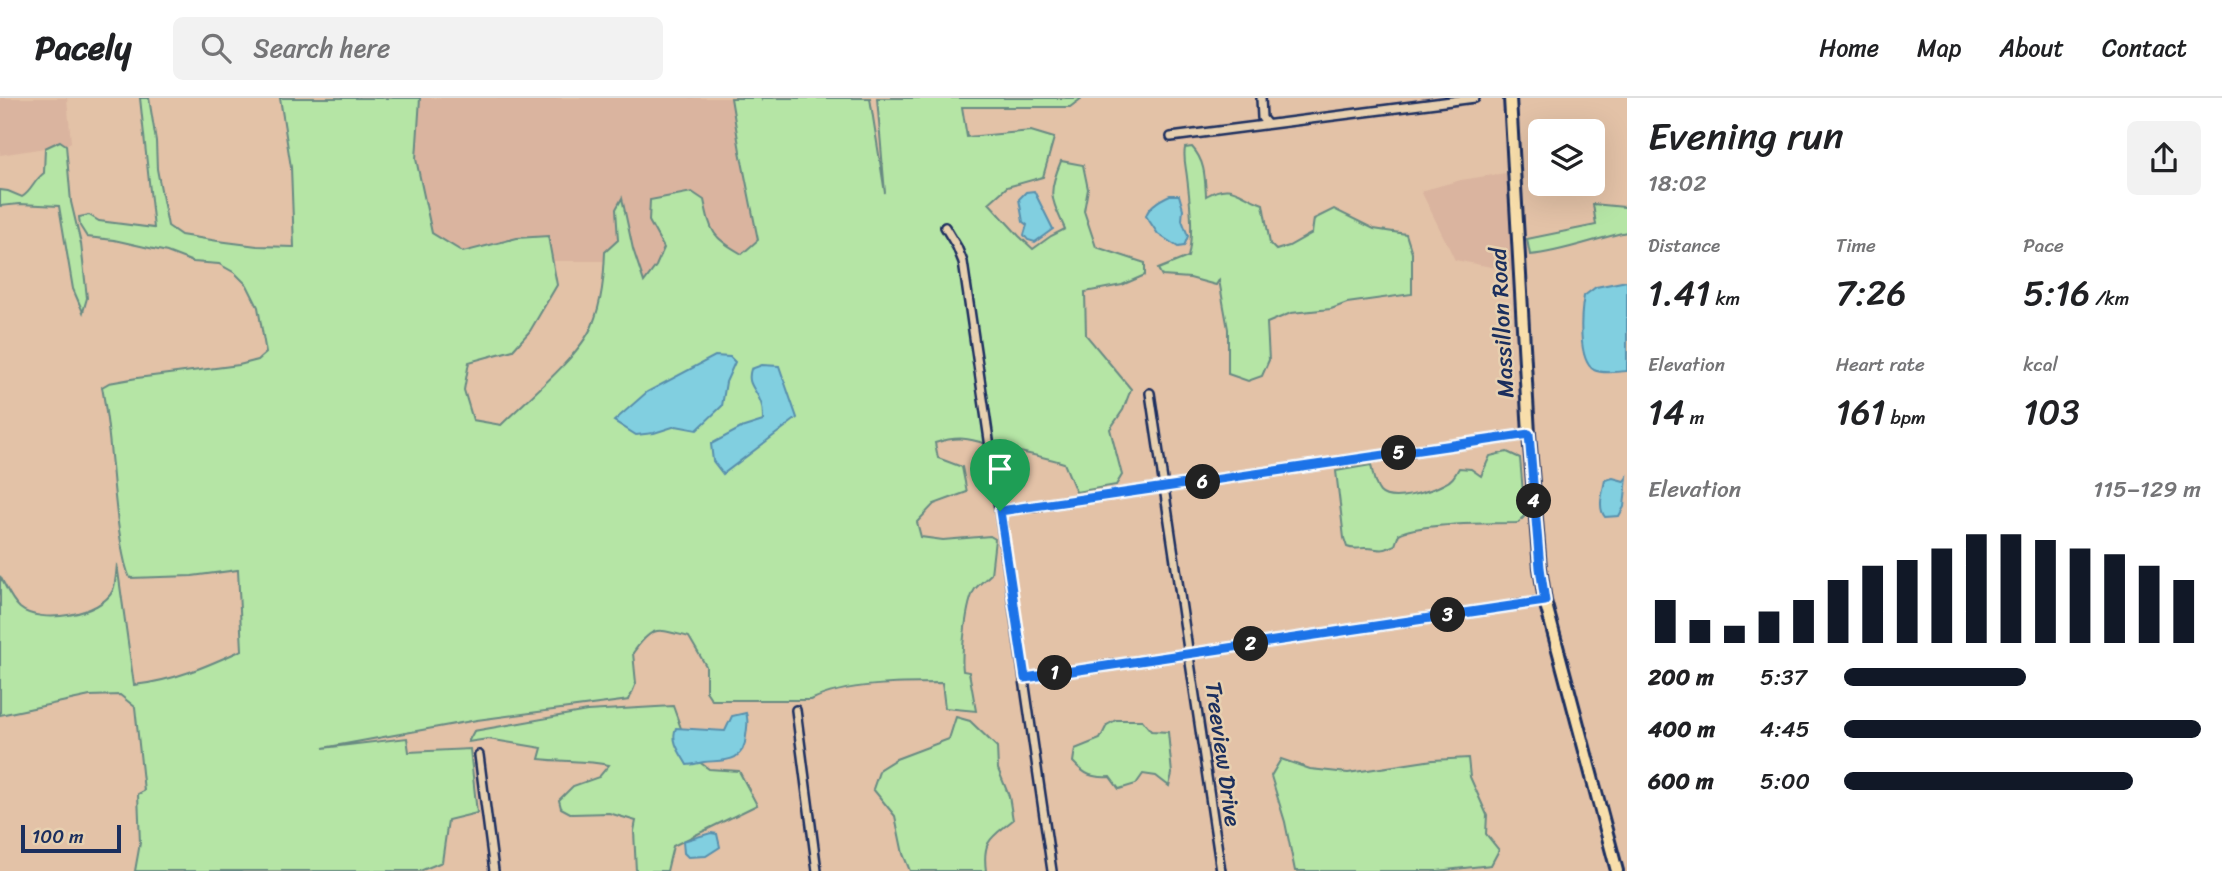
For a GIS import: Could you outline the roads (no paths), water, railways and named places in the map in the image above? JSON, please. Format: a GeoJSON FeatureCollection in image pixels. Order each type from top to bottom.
{"type":"FeatureCollection","features":[{"type":"Feature","properties":{"kind":"main road","name":"Massillon Road"},"geometry":{"type":"LineString","coordinates":[[1510,98],[1529,434],[1540,568],[1545,601],[1616,871]]}},
{"type":"Feature","properties":{"kind":"street"},"geometry":{"type":"LineString","coordinates":[[1261,98],[1262,118],[1267,124]]}},
{"type":"Feature","properties":{"kind":"street"},"geometry":{"type":"LineString","coordinates":[[1171,137],[1475,98]]}},
{"type":"Feature","properties":{"kind":"street"},"geometry":{"type":"LineString","coordinates":[[945,227],[963,262],[1052,871]]}},
{"type":"Feature","properties":{"kind":"street","name":"Treeview Drive"},"geometry":{"type":"LineString","coordinates":[[1150,393],[1221,871]]}},
{"type":"Feature","properties":{"kind":"street"},"geometry":{"type":"LineString","coordinates":[[1000,511],[1529,434]]}},
{"type":"Feature","properties":{"kind":"street"},"geometry":{"type":"LineString","coordinates":[[1025,678],[1545,601]]}},
{"type":"Feature","properties":{"kind":"street"},"geometry":{"type":"LineString","coordinates":[[796,710],[817,871]]}},
{"type":"Feature","properties":{"kind":"street"},"geometry":{"type":"LineString","coordinates":[[479,755],[494,871]]}},
{"type":"Feature","properties":{"kind":"water"},"geometry":{"type":"Polygon","coordinates":[[[1034,191],[1053,229],[1035,242],[1024,235],[1027,225],[1023,222],[1019,199],[1026,192],[1034,191]]]}},
{"type":"Feature","properties":{"kind":"water"},"geometry":{"type":"Polygon","coordinates":[[[1170,195],[1179,195],[1183,209],[1182,220],[1188,236],[1184,246],[1178,247],[1158,234],[1146,216],[1153,206],[1170,195]]]}},
{"type":"Feature","properties":{"kind":"water"},"geometry":{"type":"Polygon","coordinates":[[[1627,281],[1627,371],[1594,370],[1589,365],[1583,346],[1581,324],[1584,296],[1596,287],[1627,281]]]}},
{"type":"Feature","properties":{"kind":"water"},"geometry":{"type":"Polygon","coordinates":[[[715,356],[730,357],[735,362],[726,382],[722,406],[697,430],[676,426],[636,435],[614,421],[647,392],[715,356]]]}},
{"type":"Feature","properties":{"kind":"water"},"geometry":{"type":"Polygon","coordinates":[[[762,365],[779,366],[797,418],[723,474],[713,461],[711,444],[741,428],[763,421],[762,405],[750,379],[751,369],[762,365]]]}},
{"type":"Feature","properties":{"kind":"water"},"geometry":{"type":"Polygon","coordinates":[[[1627,477],[1624,507],[1619,516],[1605,517],[1601,504],[1605,480],[1613,478],[1624,481],[1627,477]]]}},
{"type":"Feature","properties":{"kind":"water"},"geometry":{"type":"Polygon","coordinates":[[[746,713],[748,724],[744,745],[737,756],[687,765],[675,743],[676,728],[725,731],[732,716],[746,713]]]}},
{"type":"Feature","properties":{"kind":"water"},"geometry":{"type":"Polygon","coordinates":[[[711,833],[717,834],[720,847],[706,856],[688,857],[684,853],[683,841],[711,833]]]}}]}
